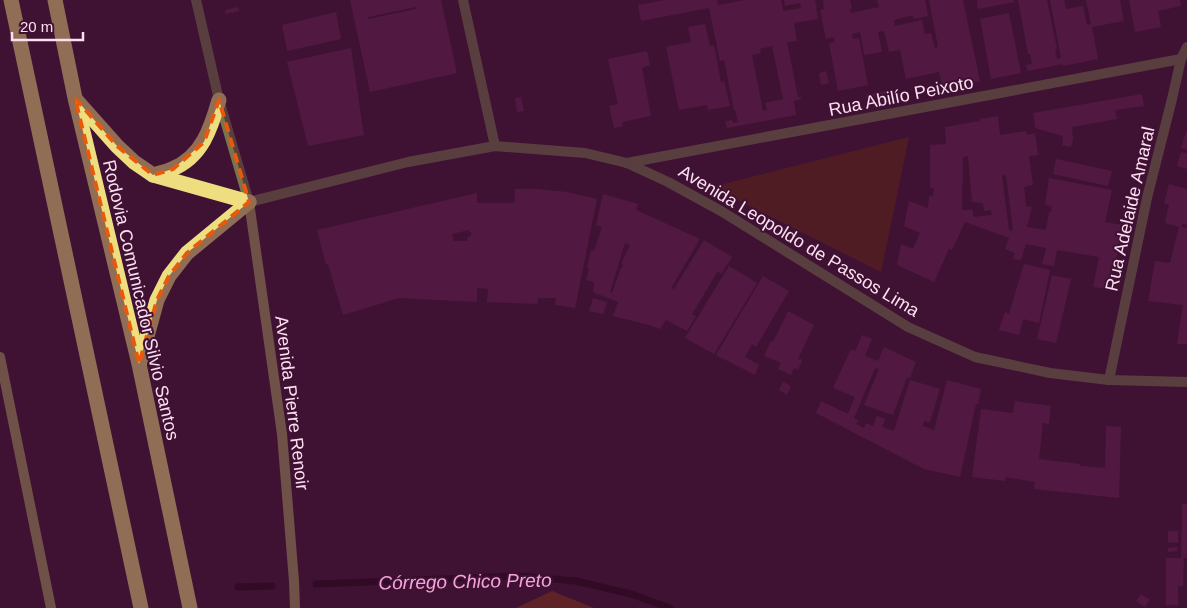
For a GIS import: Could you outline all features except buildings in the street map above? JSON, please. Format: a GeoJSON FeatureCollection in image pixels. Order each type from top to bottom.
{"type":"FeatureCollection","features":[{"type":"Feature","properties":{"kind":"highway"},"geometry":{"type":"LineString","coordinates":[[11,0],[141,608]]}},
{"type":"Feature","properties":{"kind":"highway","name":"Rodovia Comunicador Silvio Santos"},"geometry":{"type":"LineString","coordinates":[[55,0],[75,98],[139,364],[190,608]]}},
{"type":"Feature","properties":{"kind":"highway"},"geometry":{"type":"LineString","coordinates":[[75,98],[117,146],[134,162],[153,175],[248,202]]}},
{"type":"Feature","properties":{"kind":"highway"},"geometry":{"type":"LineString","coordinates":[[153,175],[173,169],[190,158],[199,148],[212,125],[219,100]]}},
{"type":"Feature","properties":{"kind":"highway"},"geometry":{"type":"LineString","coordinates":[[139,364],[157,300],[169,276],[187,253],[248,202]]}},
{"type":"Feature","properties":{"kind":"highway"},"geometry":{"type":"LineString","coordinates":[[119,507],[133,608]]}},
{"type":"Feature","properties":{"kind":"street"},"geometry":{"type":"LineString","coordinates":[[196,0],[219,100],[248,202]]}},
{"type":"Feature","properties":{"kind":"street"},"geometry":{"type":"LineString","coordinates":[[463,0],[495,146]]}},
{"type":"Feature","properties":{"kind":"street","name":"Rua Adelaide Amaral"},"geometry":{"type":"LineString","coordinates":[[1109,380],[1146,198],[1181,59],[1187,47]]}},
{"type":"Feature","properties":{"kind":"street","name":"Rua Abilío Peixoto"},"geometry":{"type":"LineString","coordinates":[[627,163],[1181,59]]}},
{"type":"Feature","properties":{"kind":"street","name":"Avenida Leopoldo de Passos Lima"},"geometry":{"type":"LineString","coordinates":[[248,202],[408,162],[495,146],[585,154],[627,163],[668,182],[721,210],[908,327],[975,357],[1050,373],[1109,380],[1187,382]]}},
{"type":"Feature","properties":{"kind":"street","name":"Avenida Pierre Renoir"},"geometry":{"type":"LineString","coordinates":[[248,202],[282,434],[295,608]]}},
{"type":"Feature","properties":{"kind":"street"},"geometry":{"type":"LineString","coordinates":[[0,358],[51,608]]}},
{"type":"Feature","properties":{"kind":"highlighted area"},"geometry":{"type":"Polygon","coordinates":[[[75,98],[117,146],[153,175],[173,169],[204,142],[219,100],[249,202],[187,253],[169,276],[157,300],[139,364],[75,98]]]}},
{"type":"Feature","properties":{"kind":"shaded area"},"geometry":{"type":"Polygon","coordinates":[[[909,137],[881,272],[712,187],[909,137]]]}},
{"type":"Feature","properties":{"kind":"shaded area"},"geometry":{"type":"Polygon","coordinates":[[[552,591],[594,608],[516,608],[552,591]]]}},
{"type":"Feature","properties":{"kind":"waterway","name":"Córrego Chico Preto"},"geometry":{"type":"LineString","coordinates":[[316,584],[518,576],[576,581],[631,594],[670,608]]}},
{"type":"Feature","properties":{"kind":"waterway","name":"Córrego Chico Preto"},"geometry":{"type":"LineString","coordinates":[[238,587],[272,586]]}}]}
